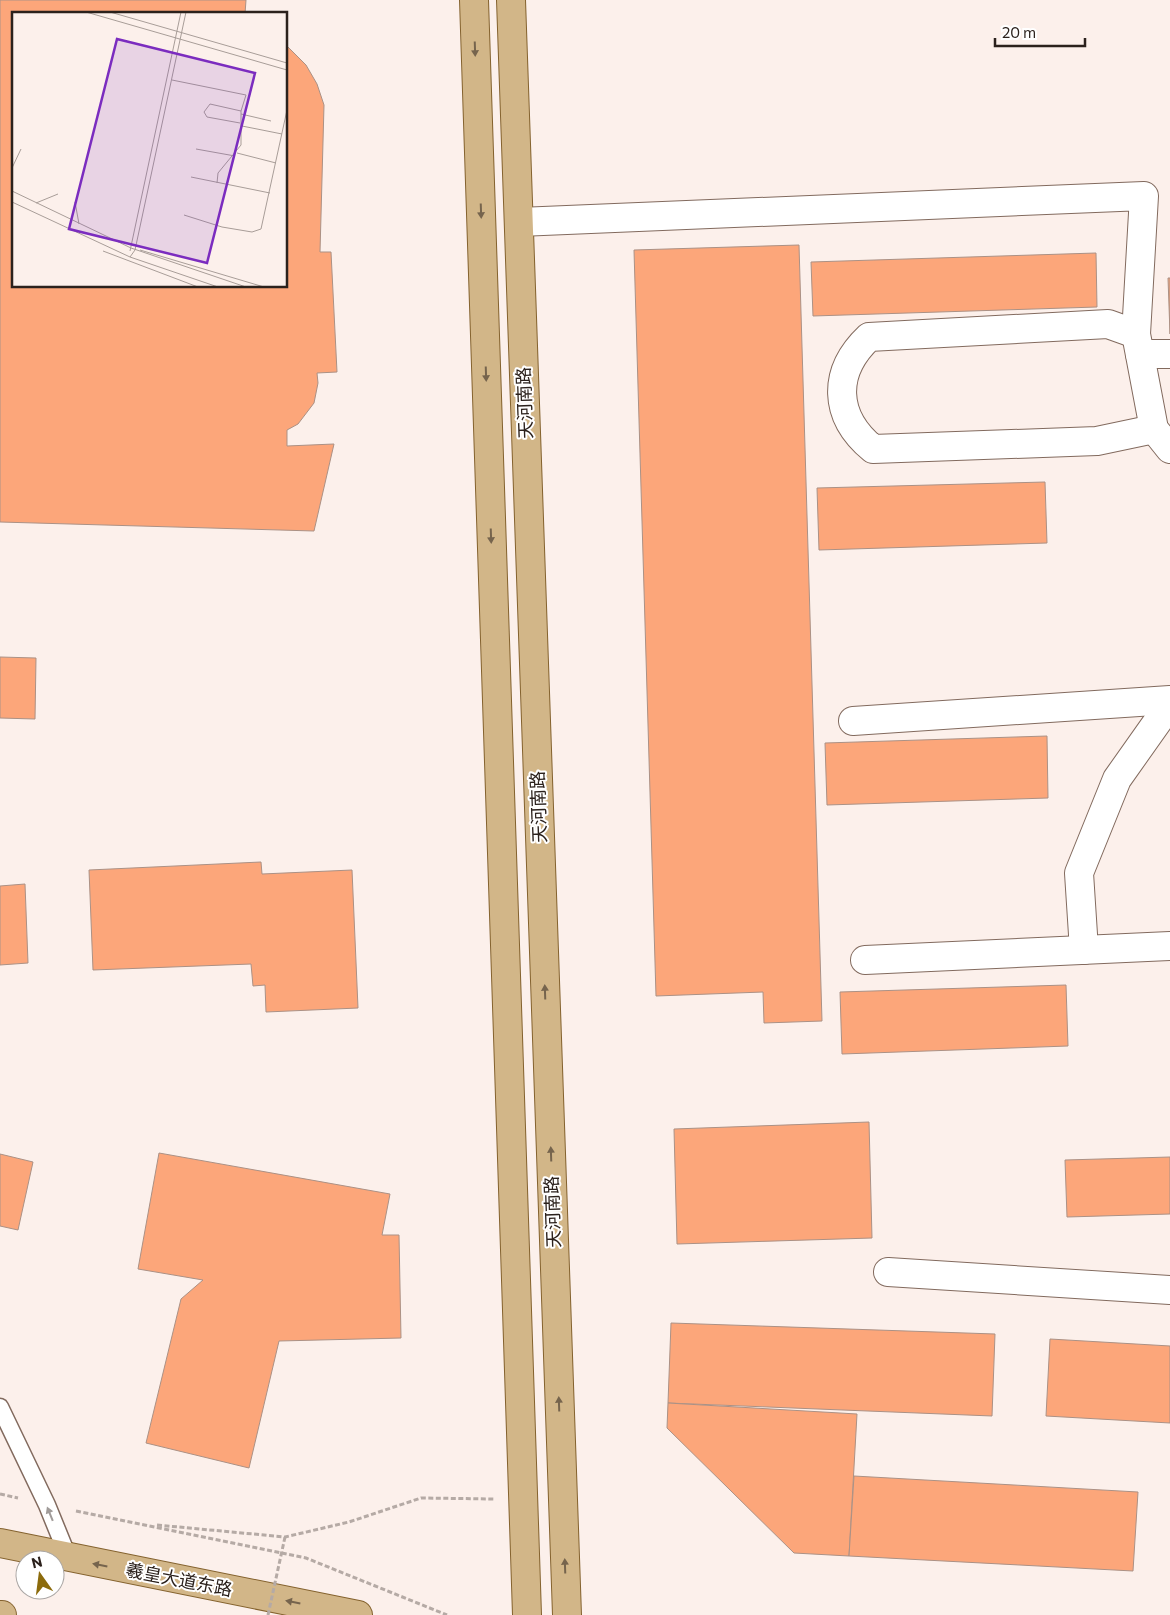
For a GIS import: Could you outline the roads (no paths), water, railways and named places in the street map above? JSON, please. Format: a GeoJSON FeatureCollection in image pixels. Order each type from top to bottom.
{"type":"FeatureCollection","features":[{"type":"Feature","properties":{"kind":"main road"},"geometry":{"type":"LineString","coordinates":[[474,0],[527,1615]]}},
{"type":"Feature","properties":{"kind":"main road","name":"天河南路"},"geometry":{"type":"LineString","coordinates":[[512,0],[567,1615]]}},
{"type":"Feature","properties":{"kind":"main road","name":"羲皇大道东路"},"geometry":{"type":"LineString","coordinates":[[0,1543],[69,1559],[358,1615]]}},
{"type":"Feature","properties":{"kind":"street"},"geometry":{"type":"LineString","coordinates":[[519,222],[1144,196],[1138,344],[1162,439],[873,449],[860,438],[850,424],[844,408],[842,392],[843,376],[849,361],[869,336],[1108,324],[1138,344],[1170,354]]}},
{"type":"Feature","properties":{"kind":"street"},"geometry":{"type":"LineString","coordinates":[[854,721],[1170,702]]}},
{"type":"Feature","properties":{"kind":"street"},"geometry":{"type":"LineString","coordinates":[[1084,950],[1078,873],[1117,779],[1170,702]]}},
{"type":"Feature","properties":{"kind":"street"},"geometry":{"type":"LineString","coordinates":[[865,960],[1170,946]]}},
{"type":"Feature","properties":{"kind":"street"},"geometry":{"type":"LineString","coordinates":[[888,1272],[1170,1290]]}},
{"type":"Feature","properties":{"kind":"lane"},"geometry":{"type":"LineString","coordinates":[[0,1407],[47,1505],[69,1559]]}}]}
